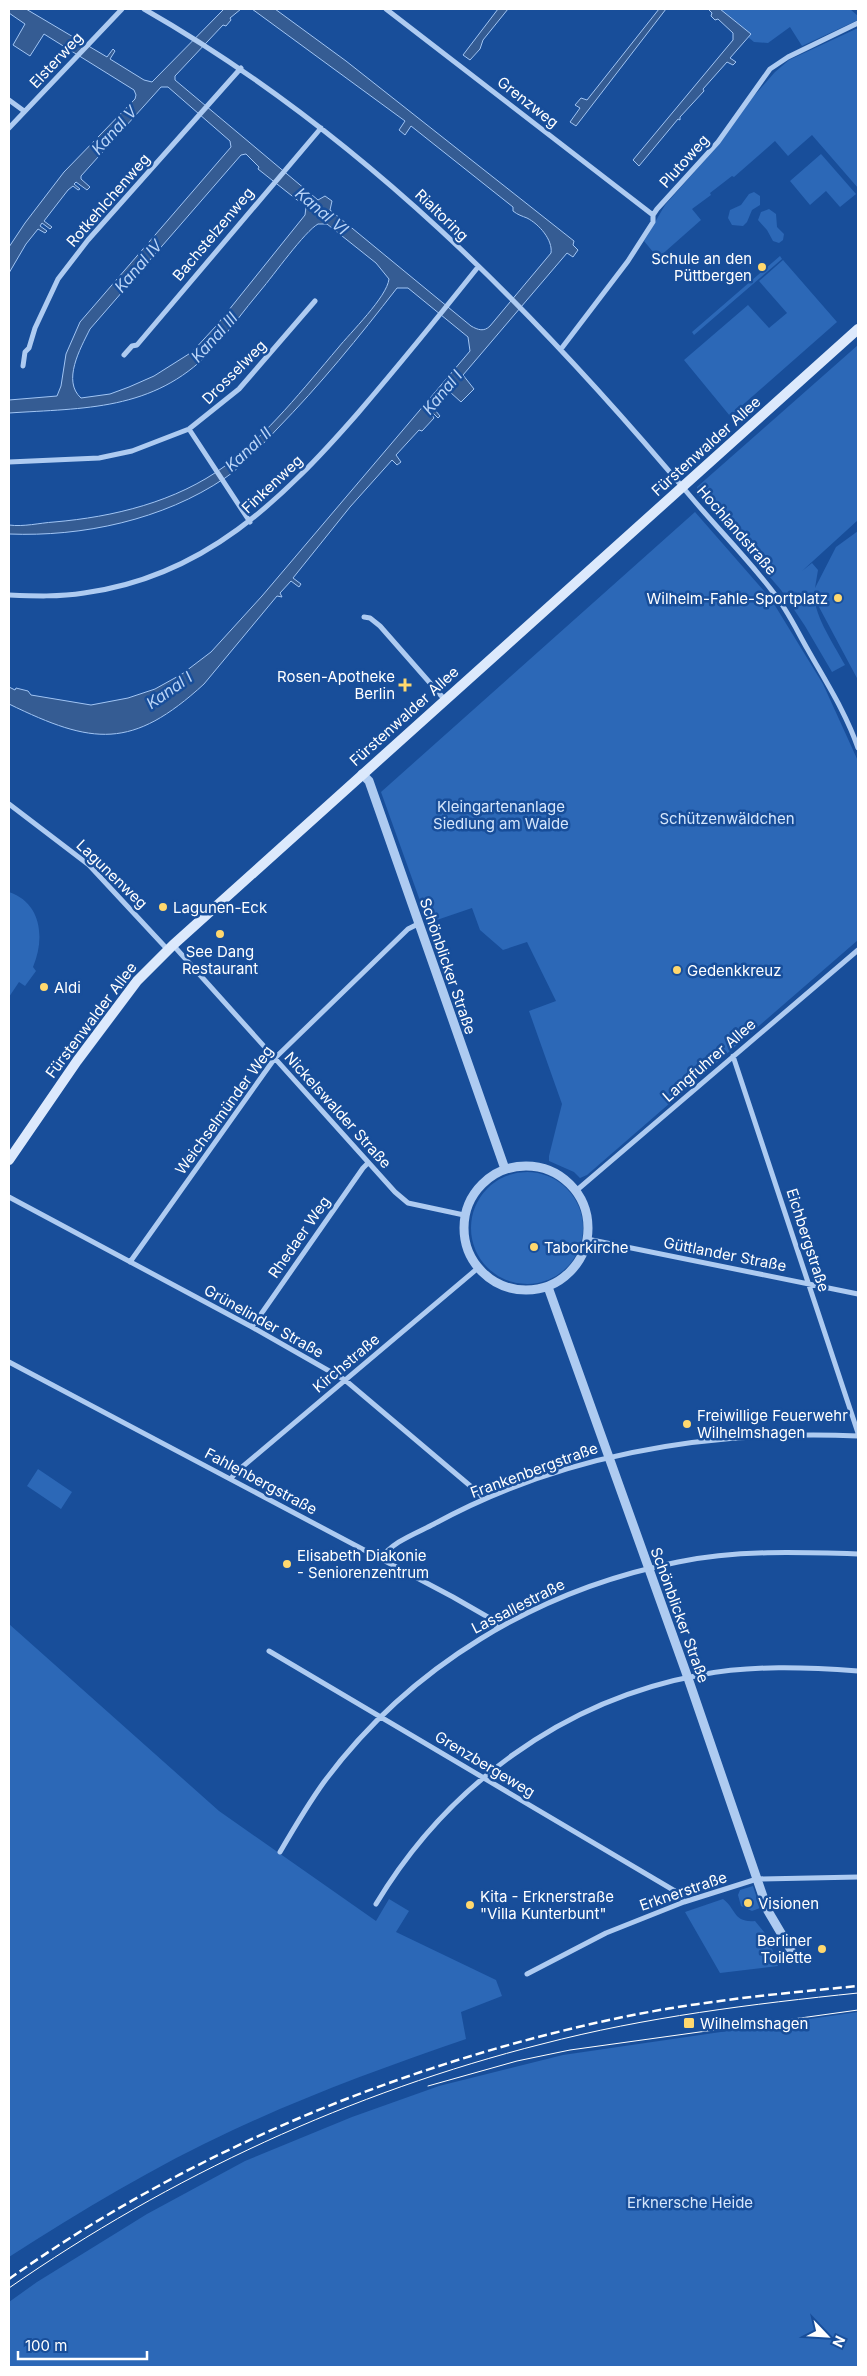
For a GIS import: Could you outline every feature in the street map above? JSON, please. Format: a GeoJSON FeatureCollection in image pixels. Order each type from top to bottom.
{"type":"FeatureCollection","features":[{"type":"Feature","properties":{"kind":"main road","name":"Fürstenwalder Allee"},"geometry":{"type":"LineString","coordinates":[[9,1160],[77,1061],[137,981],[362,774],[858,329]]}},
{"type":"Feature","properties":{"kind":"street","name":"Elsterweg"},"geometry":{"type":"LineString","coordinates":[[9,128],[122,9]]}},
{"type":"Feature","properties":{"kind":"street","name":"Rialtoring"},"geometry":{"type":"LineString","coordinates":[[144,9],[241,68],[394,187],[561,349],[684,486]]}},
{"type":"Feature","properties":{"kind":"street","name":"Grenzweg"},"geometry":{"type":"LineString","coordinates":[[386,9],[653,215]]}},
{"type":"Feature","properties":{"kind":"street","name":"Plutoweg"},"geometry":{"type":"LineString","coordinates":[[561,349],[628,261],[653,222],[653,215],[718,142],[770,69],[796,53],[858,23]]}},
{"type":"Feature","properties":{"kind":"street","name":"Rotkehlchenweg"},"geometry":{"type":"LineString","coordinates":[[23,366],[25,352],[29,348],[35,328],[58,279],[88,240],[241,68]]}},
{"type":"Feature","properties":{"kind":"street"},"geometry":{"type":"LineString","coordinates":[[9,100],[24,111]]}},
{"type":"Feature","properties":{"kind":"street","name":"Bachstelzenweg"},"geometry":{"type":"LineString","coordinates":[[124,355],[132,346],[137,344],[320,128]]}},
{"type":"Feature","properties":{"kind":"street","name":"Finkenweg"},"geometry":{"type":"LineString","coordinates":[[9,594],[55,596],[84,594],[140,580],[202,554],[250,522],[271,504],[320,455],[397,367],[478,267]]}},
{"type":"Feature","properties":{"kind":"street","name":"Drosselweg"},"geometry":{"type":"LineString","coordinates":[[9,462],[99,458],[141,448],[189,429],[239,389],[315,301]]}},
{"type":"Feature","properties":{"kind":"street"},"geometry":{"type":"LineString","coordinates":[[189,429],[250,522]]}},
{"type":"Feature","properties":{"kind":"street","name":"Hochlandstraße"},"geometry":{"type":"LineString","coordinates":[[684,486],[774,592],[846,717],[858,748]]}},
{"type":"Feature","properties":{"kind":"street"},"geometry":{"type":"LineString","coordinates":[[364,617],[370,618],[380,626],[445,700]]}},
{"type":"Feature","properties":{"kind":"street","name":"Schönblicker Straße"},"geometry":{"type":"LineString","coordinates":[[362,774],[369,781],[505,1169]]}},
{"type":"Feature","properties":{"kind":"street","name":"Lagunenweg"},"geometry":{"type":"LineString","coordinates":[[9,804],[89,864],[171,948]]}},
{"type":"Feature","properties":{"kind":"street","name":"Weichselmünder Weg"},"geometry":{"type":"LineString","coordinates":[[130,1262],[275,1058],[408,928],[418,924]]}},
{"type":"Feature","properties":{"kind":"street","name":"Nickelswalder Straße"},"geometry":{"type":"LineString","coordinates":[[171,948],[275,1058],[395,1192],[408,1203],[464,1215]]}},
{"type":"Feature","properties":{"kind":"street","name":"Langfuhrer Allee"},"geometry":{"type":"LineString","coordinates":[[577,1190],[858,950]]}},
{"type":"Feature","properties":{"kind":"street","name":"Eichbergstraße"},"geometry":{"type":"LineString","coordinates":[[733,1056],[810,1284],[858,1435]]}},
{"type":"Feature","properties":{"kind":"street","name":"Rhedaer Weg"},"geometry":{"type":"LineString","coordinates":[[252,1328],[368,1163]]}},
{"type":"Feature","properties":{"kind":"street"},"geometry":{"type":"LineString","coordinates":[[519,1165],[535,1166],[550,1170],[563,1177],[577,1190],[587,1214],[587,1240],[577,1264],[561,1280],[533,1290],[506,1286],[493,1281],[478,1268],[467,1244],[464,1215],[474,1194],[482,1184],[505,1169],[519,1165]]}},
{"type":"Feature","properties":{"kind":"street","name":"Grünelinder Straße"},"geometry":{"type":"LineString","coordinates":[[9,1198],[345,1380],[481,1495],[483,1500]]}},
{"type":"Feature","properties":{"kind":"street","name":"Güttlander Straße"},"geometry":{"type":"LineString","coordinates":[[587,1240],[858,1294]]}},
{"type":"Feature","properties":{"kind":"street","name":"Kirchstraße"},"geometry":{"type":"LineString","coordinates":[[231,1479],[478,1268]]}},
{"type":"Feature","properties":{"kind":"street","name":"Schönblicker Straße"},"geometry":{"type":"LineString","coordinates":[[548,1286],[688,1678],[768,1911],[791,1950]]}},
{"type":"Feature","properties":{"kind":"street","name":"Fahlenbergstraße"},"geometry":{"type":"LineString","coordinates":[[9,1362],[493,1620],[497,1628]]}},
{"type":"Feature","properties":{"kind":"street","name":"Frankenbergstraße"},"geometry":{"type":"LineString","coordinates":[[381,1559],[398,1544],[483,1500],[540,1477],[609,1456],[671,1444],[738,1436],[858,1435]]}},
{"type":"Feature","properties":{"kind":"street","name":"Lassallestraße"},"geometry":{"type":"LineString","coordinates":[[280,1852],[324,1782],[380,1716],[434,1669],[497,1628],[579,1590],[649,1569],[694,1559],[739,1554],[801,1552],[858,1554]]}},
{"type":"Feature","properties":{"kind":"street","name":"Grenzbergeweg"},"geometry":{"type":"LineString","coordinates":[[269,1651],[680,1894],[684,1902]]}},
{"type":"Feature","properties":{"kind":"street"},"geometry":{"type":"LineString","coordinates":[[376,1904],[428,1830],[482,1777],[526,1744],[578,1715],[634,1693],[688,1678],[734,1670],[781,1668],[858,1671]]}},
{"type":"Feature","properties":{"kind":"street","name":"Erknerstraße"},"geometry":{"type":"LineString","coordinates":[[526,1974],[606,1933],[684,1902],[757,1878],[858,1878]]}},
{"type":"Feature","properties":{"kind":"green space"},"geometry":{"type":"Polygon","coordinates":[[[720,9],[850,9],[858,16],[858,20],[802,46],[790,27],[768,43],[754,42],[748,37],[751,34],[720,9]]]}},
{"type":"Feature","properties":{"kind":"green space"},"geometry":{"type":"Polygon","coordinates":[[[858,28],[858,188],[812,135],[788,156],[775,141],[734,177],[732,176],[692,209],[701,220],[658,258],[644,241],[665,205],[720,143],[753,97],[775,72],[789,60],[858,28]]]}},
{"type":"Feature","properties":{"kind":"green space"},"geometry":{"type":"Polygon","coordinates":[[[821,154],[856,194],[840,207],[826,191],[810,205],[790,181],[821,154]]]}},
{"type":"Feature","properties":{"kind":"green space"},"geometry":{"type":"Polygon","coordinates":[[[754,192],[760,196],[760,205],[752,210],[747,222],[743,226],[732,225],[728,218],[730,210],[741,205],[749,194],[754,192]]]}},
{"type":"Feature","properties":{"kind":"green space"},"geometry":{"type":"Polygon","coordinates":[[[769,209],[776,214],[777,227],[784,234],[783,240],[779,243],[773,241],[767,230],[758,220],[761,212],[769,209]]]}},
{"type":"Feature","properties":{"kind":"green space"},"geometry":{"type":"Polygon","coordinates":[[[780,256],[782,259],[694,335],[692,332],[780,256]]]}},
{"type":"Feature","properties":{"kind":"green space"},"geometry":{"type":"Polygon","coordinates":[[[783,260],[837,322],[730,416],[684,360],[748,305],[769,328],[787,313],[759,281],[783,260]]]}},
{"type":"Feature","properties":{"kind":"green space"},"geometry":{"type":"Polygon","coordinates":[[[858,345],[858,520],[802,571],[812,563],[818,570],[815,588],[836,547],[858,531],[858,680],[819,607],[815,590],[814,598],[820,618],[845,665],[832,672],[781,590],[697,493],[697,487],[858,345]]]}},
{"type":"Feature","properties":{"kind":"green space","name":"Kleingartenanlage Siedlung am Walde"},"geometry":{"type":"Polygon","coordinates":[[[695,512],[771,599],[823,684],[858,761],[858,940],[587,1175],[580,1178],[574,1172],[549,1161],[562,1104],[529,1011],[556,1001],[527,942],[503,950],[480,930],[472,908],[428,923],[381,792],[695,512]]]}},
{"type":"Feature","properties":{"kind":"green space"},"geometry":{"type":"Polygon","coordinates":[[[9,892],[20,897],[34,913],[38,923],[39,945],[33,967],[36,971],[25,986],[19,982],[9,997],[9,892]]]}},
{"type":"Feature","properties":{"kind":"green space"},"geometry":{"type":"Polygon","coordinates":[[[527,1172],[549,1176],[567,1188],[579,1206],[583,1228],[579,1250],[567,1268],[549,1280],[527,1284],[505,1280],[487,1268],[475,1250],[471,1228],[475,1206],[487,1188],[505,1176],[527,1172]]]}},
{"type":"Feature","properties":{"kind":"green space"},"geometry":{"type":"Polygon","coordinates":[[[38,1469],[72,1492],[61,1509],[27,1486],[38,1469]]]}},
{"type":"Feature","properties":{"kind":"green space"},"geometry":{"type":"Polygon","coordinates":[[[9,1624],[219,1811],[376,1921],[389,1899],[409,1911],[396,1932],[496,1980],[502,1996],[461,2012],[466,2039],[348,2082],[233,2130],[119,2190],[9,2257],[9,1624]]]}},
{"type":"Feature","properties":{"kind":"green space"},"geometry":{"type":"Polygon","coordinates":[[[753,1886],[760,1908],[752,1911],[741,1906],[738,1895],[740,1890],[753,1886]]]}},
{"type":"Feature","properties":{"kind":"green space"},"geometry":{"type":"Polygon","coordinates":[[[723,1899],[743,1920],[755,1921],[768,1937],[778,1966],[720,1973],[685,1912],[723,1899]]]}},
{"type":"Feature","properties":{"kind":"green space","name":"Erknersche Heide"},"geometry":{"type":"Polygon","coordinates":[[[858,2012],[858,2367],[9,2367],[9,2302],[37,2282],[147,2214],[245,2161],[352,2117],[439,2086],[563,2055],[858,2012]]]}},
{"type":"Feature","properties":{"kind":"water"},"geometry":{"type":"Polygon","coordinates":[[[9,9],[26,9],[107,57],[113,49],[115,51],[110,59],[144,80],[152,82],[224,9],[241,9],[230,18],[231,20],[226,26],[223,25],[175,76],[175,80],[318,200],[325,196],[332,201],[330,210],[476,329],[483,330],[490,326],[551,253],[550,243],[544,233],[532,221],[513,211],[513,207],[411,126],[405,135],[399,130],[405,121],[252,9],[275,9],[346,61],[574,241],[573,245],[578,250],[573,257],[567,253],[463,375],[474,389],[461,402],[450,392],[435,410],[440,416],[438,418],[433,413],[434,418],[422,431],[419,430],[396,455],[401,462],[397,465],[392,460],[350,507],[293,578],[301,584],[299,587],[291,581],[280,593],[282,597],[277,596],[204,684],[178,705],[155,721],[133,730],[111,734],[89,733],[39,718],[9,704],[9,687],[15,690],[16,688],[28,691],[31,695],[91,705],[128,698],[155,689],[182,674],[211,652],[262,596],[470,351],[468,337],[408,288],[397,288],[354,343],[309,395],[252,455],[225,478],[201,493],[175,505],[121,523],[65,532],[9,534],[9,525],[76,520],[143,506],[206,479],[241,454],[270,426],[367,315],[387,287],[389,279],[376,263],[327,224],[318,224],[297,244],[210,352],[188,371],[165,386],[141,396],[116,403],[64,410],[9,413],[9,400],[57,396],[61,386],[66,354],[80,322],[231,147],[230,141],[168,87],[161,87],[81,176],[81,179],[90,187],[87,190],[76,182],[74,184],[80,189],[78,190],[73,186],[68,190],[44,221],[52,227],[50,229],[42,223],[40,226],[47,231],[45,233],[38,229],[26,244],[9,273],[9,247],[25,223],[64,172],[135,99],[136,95],[134,90],[44,34],[30,56],[13,45],[25,24],[9,13],[9,9]],[[246,154],[241,155],[90,329],[78,355],[73,374],[73,383],[81,398],[110,394],[129,387],[154,376],[192,352],[216,326],[305,215],[306,207],[258,169],[259,167],[246,154]]]}},
{"type":"Feature","properties":{"kind":"water"},"geometry":{"type":"Polygon","coordinates":[[[498,9],[508,9],[483,40],[480,49],[470,60],[463,55],[498,9]]]}},
{"type":"Feature","properties":{"kind":"water"},"geometry":{"type":"Polygon","coordinates":[[[659,9],[666,9],[576,126],[570,122],[580,108],[575,105],[581,98],[587,100],[659,9]]]}},
{"type":"Feature","properties":{"kind":"water"},"geometry":{"type":"Polygon","coordinates":[[[708,9],[720,9],[751,34],[730,58],[736,62],[733,65],[727,62],[680,117],[680,120],[678,119],[639,166],[633,160],[733,40],[733,33],[718,19],[715,20],[708,9]]]}},
{"type":"Feature","properties":{"kind":"tram line"},"geometry":{"type":"LineString","coordinates":[[9,2288],[70,2247],[133,2209],[198,2174],[332,2113],[401,2087],[471,2064],[542,2044],[620,2026],[699,2012],[858,1993]]}},
{"type":"Feature","properties":{"kind":"tram line"},"geometry":{"type":"LineString","coordinates":[[428,2086],[517,2061],[570,2050],[858,2010]]}},
{"type":"Feature","properties":{"kind":"railway"},"geometry":{"type":"LineString","coordinates":[[9,2279],[77,2233],[148,2192],[221,2154],[296,2120],[372,2089],[450,2062],[529,2039],[640,2014],[702,2003],[858,1986]]}},
{"type":"Feature","properties":{"kind":"place","name":"Schule an den Püttbergen"},"geometry":{"type":"Point","coordinates":[762,267]}},
{"type":"Feature","properties":{"kind":"place","name":"Wilhelm-Fahle-Sportplatz"},"geometry":{"type":"Point","coordinates":[838,598]}},
{"type":"Feature","properties":{"kind":"place","name":"Rosen-Apotheke Berlin"},"geometry":{"type":"Point","coordinates":[405,685]}},
{"type":"Feature","properties":{"kind":"place","name":"Lagunen-Eck"},"geometry":{"type":"Point","coordinates":[163,907]}},
{"type":"Feature","properties":{"kind":"place","name":"See Dang Restaurant"},"geometry":{"type":"Point","coordinates":[220,934]}},
{"type":"Feature","properties":{"kind":"place","name":"Gedenkkreuz"},"geometry":{"type":"Point","coordinates":[677,970]}},
{"type":"Feature","properties":{"kind":"place","name":"Aldi"},"geometry":{"type":"Point","coordinates":[44,987]}},
{"type":"Feature","properties":{"kind":"place","name":"Taborkirche"},"geometry":{"type":"Point","coordinates":[534,1247]}},
{"type":"Feature","properties":{"kind":"place","name":"Freiwillige Feuerwehr Wilhelmshagen"},"geometry":{"type":"Point","coordinates":[687,1424]}},
{"type":"Feature","properties":{"kind":"place","name":"Elisabeth Diakonie - Seniorenzentrum"},"geometry":{"type":"Point","coordinates":[287,1564]}},
{"type":"Feature","properties":{"kind":"place","name":"Visionen"},"geometry":{"type":"Point","coordinates":[748,1903]}},
{"type":"Feature","properties":{"kind":"place","name":"Kita - Erknerstraße \"Villa Kunterbunt\""},"geometry":{"type":"Point","coordinates":[470,1905]}},
{"type":"Feature","properties":{"kind":"place","name":"Berliner Toilette"},"geometry":{"type":"Point","coordinates":[822,1949]}},
{"type":"Feature","properties":{"kind":"place","name":"Wilhelmshagen"},"geometry":{"type":"Point","coordinates":[689,2023]}},
{"type":"Feature","properties":{"kind":"water label","name":"Kanal V"},"geometry":{"type":"Point","coordinates":[114,130]}},
{"type":"Feature","properties":{"kind":"water label","name":"Kanal VI"},"geometry":{"type":"Point","coordinates":[322,211]}},
{"type":"Feature","properties":{"kind":"water label","name":"Kanal IV"},"geometry":{"type":"Point","coordinates":[138,266]}},
{"type":"Feature","properties":{"kind":"water label","name":"Kanal III"},"geometry":{"type":"Point","coordinates":[214,337]}},
{"type":"Feature","properties":{"kind":"water label","name":"Kanal I"},"geometry":{"type":"Point","coordinates":[442,392]}},
{"type":"Feature","properties":{"kind":"water label","name":"Kanal II"},"geometry":{"type":"Point","coordinates":[248,449]}},
{"type":"Feature","properties":{"kind":"water label","name":"Kanal I"},"geometry":{"type":"Point","coordinates":[169,690]}},
{"type":"Feature","properties":{"kind":"park label","name":"Schützenwäldchen"},"geometry":{"type":"Point","coordinates":[727,818]}}]}
